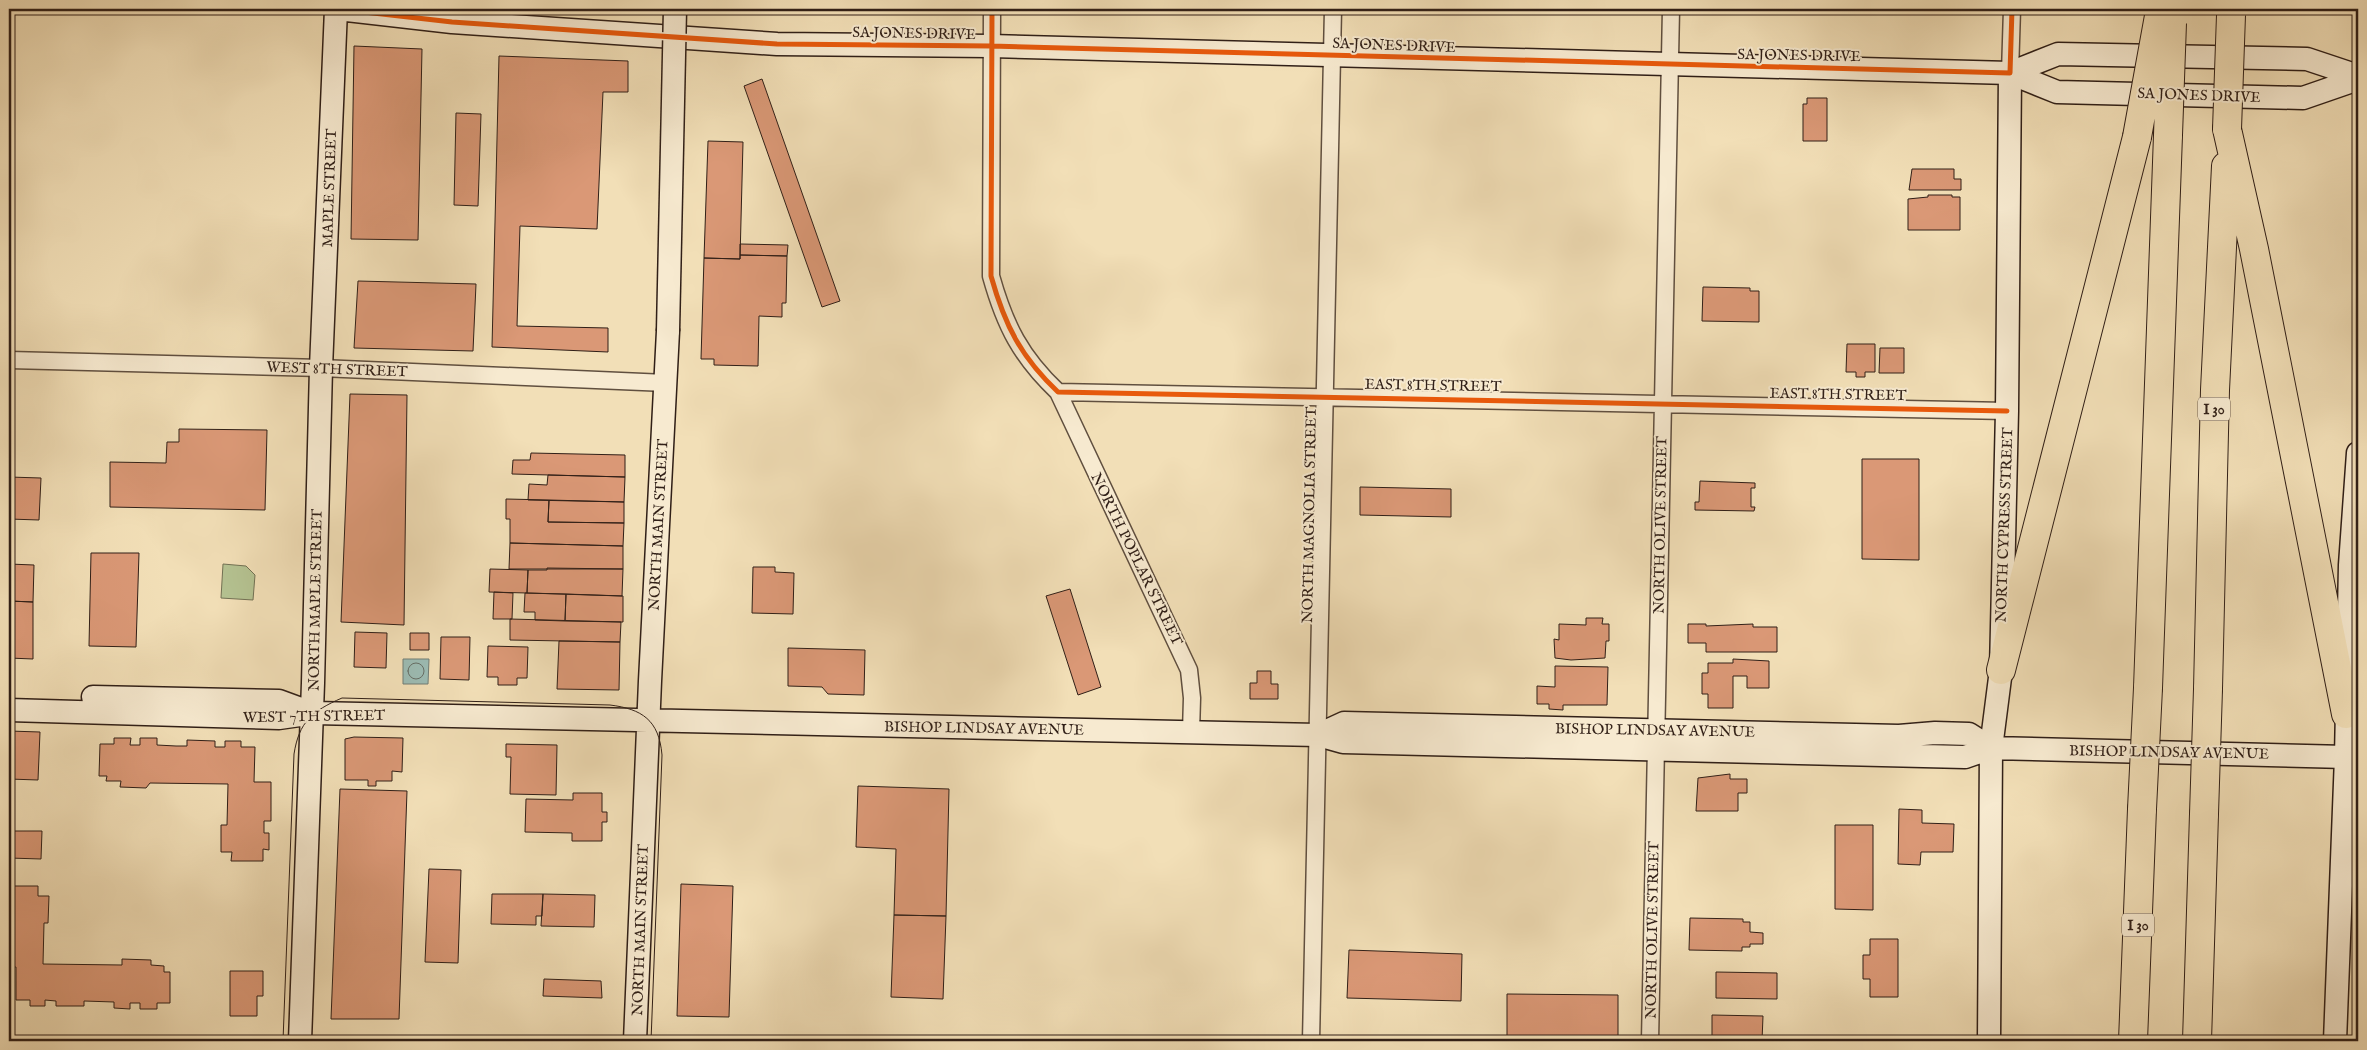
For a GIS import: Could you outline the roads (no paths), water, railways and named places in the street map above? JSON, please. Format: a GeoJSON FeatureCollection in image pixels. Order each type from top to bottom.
{"type":"FeatureCollection","features":[{"type":"Feature","properties":{"kind":"highway","name":"I 30"},"geometry":{"type":"LineString","coordinates":[[2133,1041],[2168,136],[2166,12]]}},
{"type":"Feature","properties":{"kind":"highway"},"geometry":{"type":"LineString","coordinates":[[2000,670],[2137,136],[2166,12]]}},
{"type":"Feature","properties":{"kind":"highway","name":"I 30"},"geometry":{"type":"LineString","coordinates":[[2197,1041],[2215,390],[2231,12]]}},
{"type":"Feature","properties":{"kind":"highway"},"geometry":{"type":"LineString","coordinates":[[2227,129],[2254,249],[2346,714]]}},
{"type":"Feature","properties":{"kind":"main road","name":"SA JONES DRIVE"},"geometry":{"type":"LineString","coordinates":[[337,9],[452,22],[777,44],[991,46],[2010,73],[2057,92],[2302,98],[2358,77]]}},
{"type":"Feature","properties":{"kind":"main road","name":"MAPLE STREET"},"geometry":{"type":"LineString","coordinates":[[321,368],[337,9]]}},
{"type":"Feature","properties":{"kind":"main road","name":"NORTH MAIN STREET"},"geometry":{"type":"LineString","coordinates":[[635,1041],[650,720],[650,681],[666,383],[675,9]]}},
{"type":"Feature","properties":{"kind":"main road","name":"SA JONES DRIVE"},"geometry":{"type":"LineString","coordinates":[[2010,73],[2058,54],[2307,59],[2358,77]]}},
{"type":"Feature","properties":{"kind":"main road","name":"NORTH CYPRESS STREET"},"geometry":{"type":"LineString","coordinates":[[1989,1041],[1991,748],[2000,670],[2007,411],[2010,73]]}},
{"type":"Feature","properties":{"kind":"main road","name":"NORTH MAPLE STREET"},"geometry":{"type":"LineString","coordinates":[[300,1041],[312,713],[321,368]]}},
{"type":"Feature","properties":{"kind":"main road"},"geometry":{"type":"LineString","coordinates":[[2335,1041],[2354,757],[2346,714],[2350,565],[2358,452]]}},
{"type":"Feature","properties":{"kind":"main road"},"geometry":{"type":"LineString","coordinates":[[9,695],[279,701],[312,713]]}},
{"type":"Feature","properties":{"kind":"main road","name":"WEST 7TH STREET"},"geometry":{"type":"LineString","coordinates":[[9,710],[279,718],[312,713],[650,720]]}},
{"type":"Feature","properties":{"kind":"main road","name":"BISHOP LINDSAY AVENUE"},"geometry":{"type":"LineString","coordinates":[[650,720],[1318,735],[1344,723],[1656,740],[1899,736],[1935,733],[1969,734],[1991,748],[2354,757]]}},
{"type":"Feature","properties":{"kind":"street"},"geometry":{"type":"LineString","coordinates":[[992,9],[991,276],[998,304],[1020,350],[1037,372],[1058,392]]}},
{"type":"Feature","properties":{"kind":"street","name":"NORTH MAGNOLIA STREET"},"geometry":{"type":"LineString","coordinates":[[1311,1041],[1333,9]]}},
{"type":"Feature","properties":{"kind":"street","name":"NORTH OLIVE STREET"},"geometry":{"type":"LineString","coordinates":[[1650,1041],[1671,9]]}},
{"type":"Feature","properties":{"kind":"street","name":"NORTH CYPRESS STREET"},"geometry":{"type":"LineString","coordinates":[[2010,73],[2012,9]]}},
{"type":"Feature","properties":{"kind":"street","name":"WEST 8TH STREET"},"geometry":{"type":"LineString","coordinates":[[9,360],[321,368],[666,383]]}},
{"type":"Feature","properties":{"kind":"street","name":"EAST 8TH STREET"},"geometry":{"type":"LineString","coordinates":[[1058,392],[2007,411]]}},
{"type":"Feature","properties":{"kind":"street","name":"NORTH POPLAR STREET"},"geometry":{"type":"LineString","coordinates":[[1058,392],[1189,670],[1192,698],[1191,732]]}},
{"type":"Feature","properties":{"kind":"water"},"geometry":{"type":"Polygon","coordinates":[[[403,659],[429,659],[428,684],[403,684],[403,659]]]}},
{"type":"Feature","properties":{"kind":"tram line"},"geometry":{"type":"LineString","coordinates":[[283,1041],[294,754],[303,726],[315,713],[342,698],[610,705],[640,713],[647,718],[657,733],[662,755],[651,1041]]}}]}
